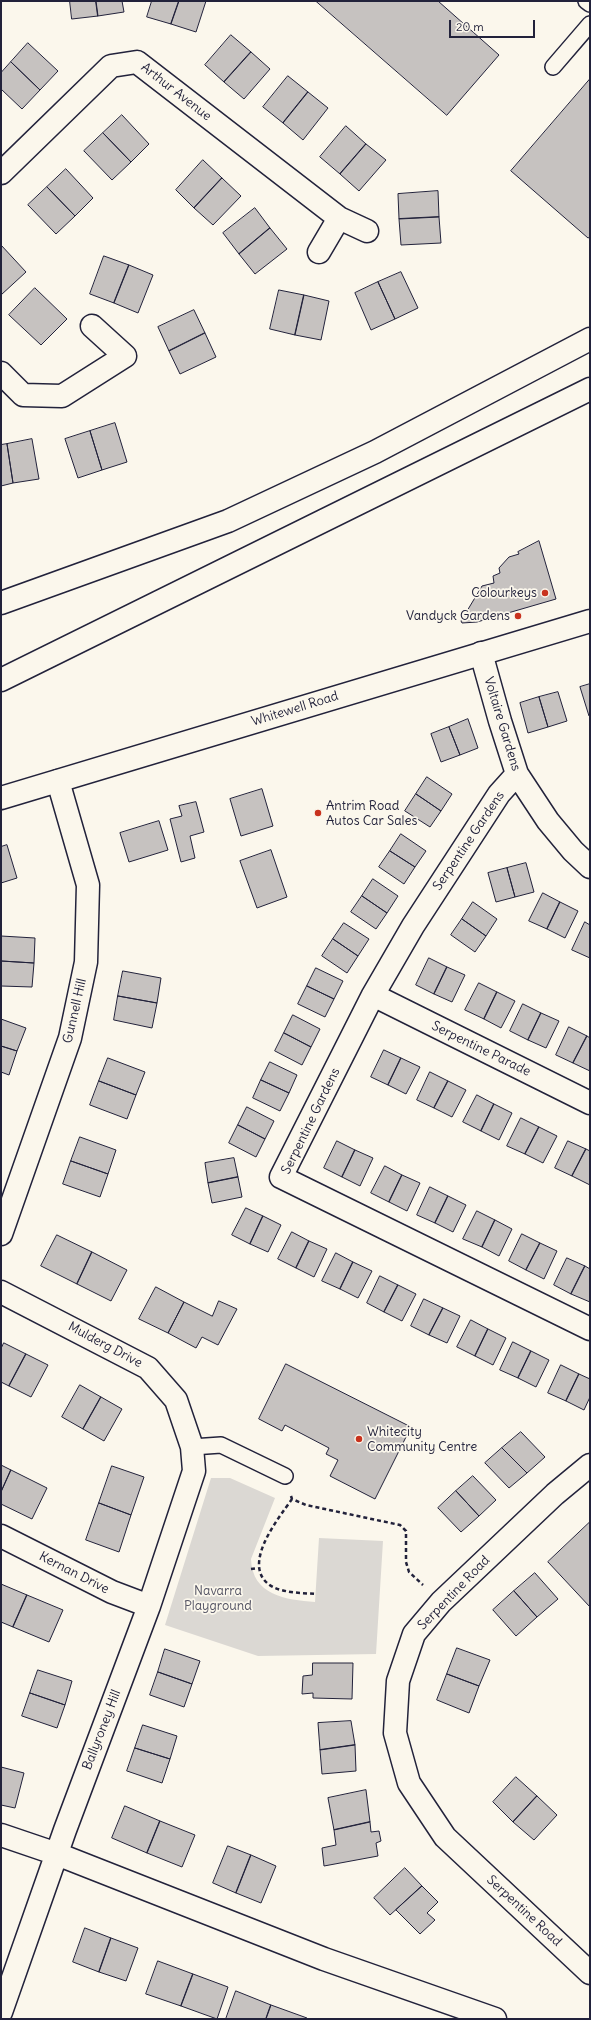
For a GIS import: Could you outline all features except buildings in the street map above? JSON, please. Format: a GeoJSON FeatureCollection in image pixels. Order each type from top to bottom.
{"type":"FeatureCollection","features":[{"type":"Feature","properties":{"kind":"main road","name":"Arthur Avenue"},"geometry":{"type":"LineString","coordinates":[[1,173],[111,66],[136,62],[339,218],[367,231]]}},
{"type":"Feature","properties":{"kind":"main road"},"geometry":{"type":"LineString","coordinates":[[319,252],[339,218]]}},
{"type":"Feature","properties":{"kind":"main road"},"geometry":{"type":"LineString","coordinates":[[1,374],[23,395],[62,396],[125,356],[92,326]]}},
{"type":"Feature","properties":{"kind":"main road"},"geometry":{"type":"LineString","coordinates":[[1,603],[228,520],[375,452],[590,339]]}},
{"type":"Feature","properties":{"kind":"main road"},"geometry":{"type":"LineString","coordinates":[[1,680],[590,389]]}},
{"type":"Feature","properties":{"kind":"main road","name":"Whitewell Road"},"geometry":{"type":"LineString","coordinates":[[1,798],[590,621]]}},
{"type":"Feature","properties":{"kind":"main road","name":"Voltaire Gardens"},"geometry":{"type":"LineString","coordinates":[[481,653],[517,774],[548,821],[573,851],[590,866]]}},
{"type":"Feature","properties":{"kind":"main road","name":"Serpentine Gardens"},"geometry":{"type":"LineString","coordinates":[[517,774],[499,794],[413,926],[373,995],[281,1177],[590,1329]]}},
{"type":"Feature","properties":{"kind":"main road","name":"Gunnell Hill"},"geometry":{"type":"LineString","coordinates":[[1,1234],[70,1038],[86,962],[88,885],[58,781]]}},
{"type":"Feature","properties":{"kind":"main road","name":"Serpentine Parade"},"geometry":{"type":"LineString","coordinates":[[373,995],[590,1103]]}},
{"type":"Feature","properties":{"kind":"main road","name":"Mulderg Drive"},"geometry":{"type":"LineString","coordinates":[[1,1292],[148,1368],[176,1400],[192,1447]]}},
{"type":"Feature","properties":{"kind":"main road","name":"Ballyroney Hill"},"geometry":{"type":"LineString","coordinates":[[1,2012],[57,1854],[149,1606],[194,1471],[192,1447]]}},
{"type":"Feature","properties":{"kind":"main road","name":"Serpentine Road"},"geometry":{"type":"LineString","coordinates":[[590,1465],[555,1494],[441,1602],[414,1634],[398,1681],[395,1733],[409,1783],[445,1837],[590,1973]]}},
{"type":"Feature","properties":{"kind":"main road","name":"Kernan Drive"},"geometry":{"type":"LineString","coordinates":[[1,1536],[112,1592],[149,1606]]}},
{"type":"Feature","properties":{"kind":"main road"},"geometry":{"type":"LineString","coordinates":[[1,1835],[57,1854],[324,1959],[495,2019]]}},
{"type":"Feature","properties":{"kind":"lane"},"geometry":{"type":"LineString","coordinates":[[586,1],[590,4]]}},
{"type":"Feature","properties":{"kind":"lane"},"geometry":{"type":"LineString","coordinates":[[553,67],[590,24]]}},
{"type":"Feature","properties":{"kind":"lane"},"geometry":{"type":"LineString","coordinates":[[192,1447],[221,1445],[285,1476]]}},
{"type":"Feature","properties":{"kind":"path"},"geometry":{"type":"LineString","coordinates":[[285,1476],[292,1499],[306,1505],[400,1525],[406,1531],[406,1562],[409,1572],[441,1602]]}},
{"type":"Feature","properties":{"kind":"path"},"geometry":{"type":"LineString","coordinates":[[292,1499],[270,1530],[259,1560],[258,1568],[262,1577],[273,1587],[288,1591],[316,1594]]}},
{"type":"Feature","properties":{"kind":"path"},"geometry":{"type":"LineString","coordinates":[[251,1569],[258,1568]]}},
{"type":"Feature","properties":{"kind":"green space","name":"Navarra Playground"},"geometry":{"type":"Polygon","coordinates":[[[211,1478],[230,1478],[275,1498],[251,1559],[253,1571],[257,1581],[264,1588],[282,1597],[293,1600],[315,1602],[319,1538],[383,1541],[376,1654],[258,1656],[165,1625],[211,1478]]]}},
{"type":"Feature","properties":{"kind":"place","name":"Colourkeys"},"geometry":{"type":"Point","coordinates":[545,593]}},
{"type":"Feature","properties":{"kind":"place","name":"Vandyck Gardens"},"geometry":{"type":"Point","coordinates":[518,616]}},
{"type":"Feature","properties":{"kind":"place","name":"Antrim Road Autos Car Sales"},"geometry":{"type":"Point","coordinates":[318,813]}},
{"type":"Feature","properties":{"kind":"place","name":"Whitecity Community Centre"},"geometry":{"type":"Point","coordinates":[359,1439]}}]}
